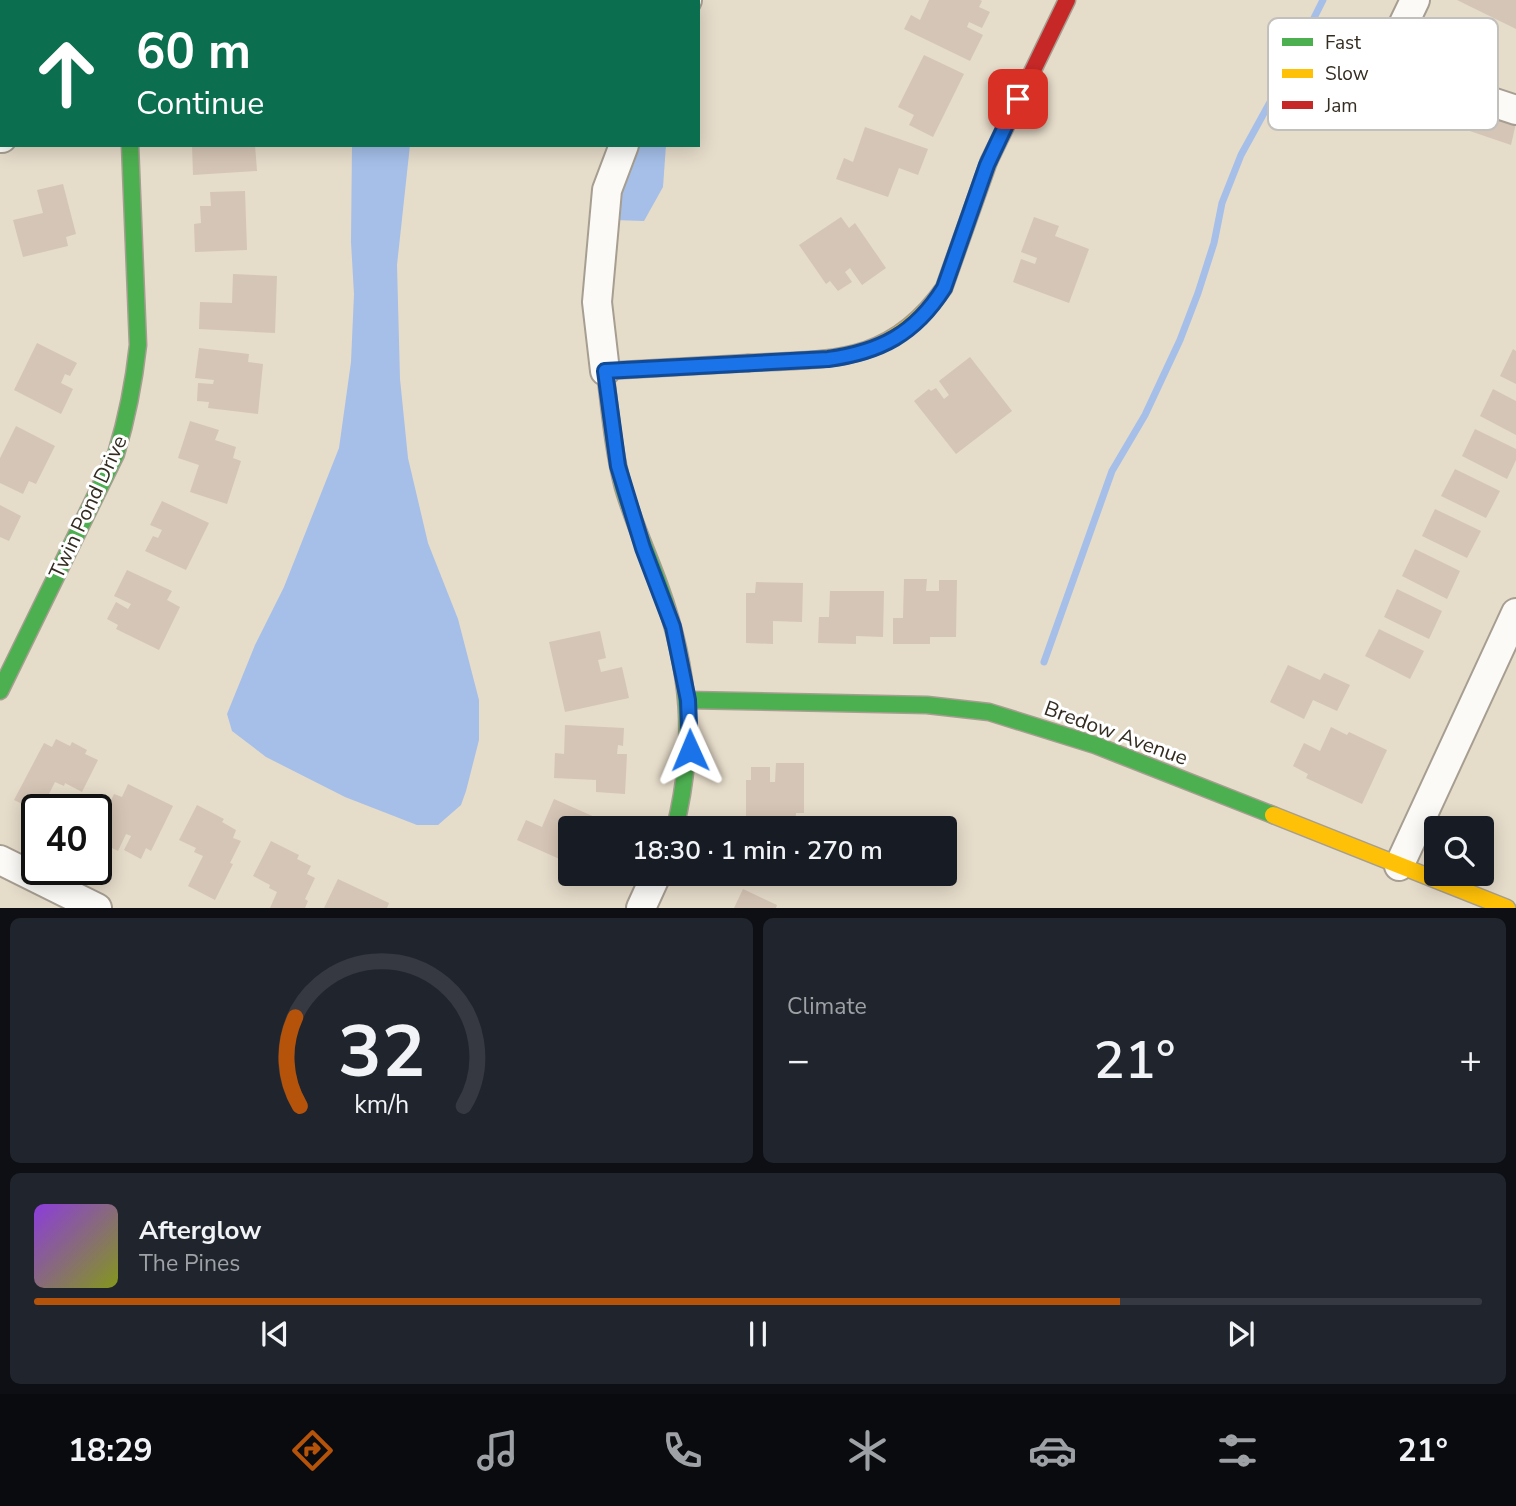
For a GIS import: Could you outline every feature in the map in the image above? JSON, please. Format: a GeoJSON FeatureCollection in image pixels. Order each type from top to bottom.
{"type":"FeatureCollection","features":[{"type":"Feature","properties":{"kind":"street"},"geometry":{"type":"LineString","coordinates":[[605,371],[828,359],[856,355],[904,334],[936,301],[944,288],[995,147],[1067,0]]}},
{"type":"Feature","properties":{"kind":"street"},"geometry":{"type":"LineString","coordinates":[[1406,18],[1415,0]]}},
{"type":"Feature","properties":{"kind":"street"},"geometry":{"type":"LineString","coordinates":[[1498,104],[1516,110]]}},
{"type":"Feature","properties":{"kind":"street","name":"Twin Pond Drive"},"geometry":{"type":"LineString","coordinates":[[0,691],[102,484],[124,428],[135,377],[138,345],[130,147]]}},
{"type":"Feature","properties":{"kind":"street"},"geometry":{"type":"LineString","coordinates":[[623,147],[607,190],[597,302],[618,466],[643,548],[673,627],[688,700],[690,750],[677,816]]}},
{"type":"Feature","properties":{"kind":"street"},"geometry":{"type":"LineString","coordinates":[[1399,866],[1516,613]]}},
{"type":"Feature","properties":{"kind":"street","name":"Bredow Avenue"},"geometry":{"type":"LineString","coordinates":[[688,700],[954,706],[989,712],[1095,744],[1507,908]]}},
{"type":"Feature","properties":{"kind":"street"},"geometry":{"type":"LineString","coordinates":[[0,860],[97,908]]}},
{"type":"Feature","properties":{"kind":"street"},"geometry":{"type":"LineString","coordinates":[[641,908],[651,886]]}},
{"type":"Feature","properties":{"kind":"water"},"geometry":{"type":"Polygon","coordinates":[[[352,147],[410,147],[397,265],[400,379],[408,458],[428,543],[458,619],[479,700],[479,740],[466,791],[461,805],[438,825],[417,825],[345,797],[266,757],[232,731],[227,714],[255,645],[284,587],[339,448],[351,362],[354,294],[351,242],[352,147]]]}},
{"type":"Feature","properties":{"kind":"water"},"geometry":{"type":"Polygon","coordinates":[[[607,147],[666,147],[663,187],[644,221],[614,220],[596,204],[596,176],[607,147]]]}},
{"type":"Feature","properties":{"kind":"building"},"geometry":{"type":"Polygon","coordinates":[[[929,0],[980,0],[982,1],[979,7],[990,12],[982,28],[969,22],[967,27],[983,35],[970,61],[904,29],[911,15],[920,20],[929,0]]]}},
{"type":"Feature","properties":{"kind":"building"},"geometry":{"type":"Polygon","coordinates":[[[1457,0],[1516,0],[1516,29],[1457,0]]]}},
{"type":"Feature","properties":{"kind":"building"},"geometry":{"type":"Polygon","coordinates":[[[924,55],[964,74],[933,137],[909,125],[914,115],[898,107],[924,55]]]}},
{"type":"Feature","properties":{"kind":"building"},"geometry":{"type":"Polygon","coordinates":[[[1498,117],[1516,123],[1511,145],[1467,130],[1498,130],[1498,117]]]}},
{"type":"Feature","properties":{"kind":"building"},"geometry":{"type":"Polygon","coordinates":[[[865,127],[928,149],[918,175],[899,168],[888,197],[836,179],[844,158],[853,162],[865,127]]]}},
{"type":"Feature","properties":{"kind":"building"},"geometry":{"type":"Polygon","coordinates":[[[192,147],[255,147],[257,171],[193,175],[192,147]]]}},
{"type":"Feature","properties":{"kind":"building"},"geometry":{"type":"Polygon","coordinates":[[[63,184],[76,234],[66,237],[68,246],[23,257],[13,220],[43,213],[37,190],[63,184]]]}},
{"type":"Feature","properties":{"kind":"building"},"geometry":{"type":"Polygon","coordinates":[[[245,191],[247,250],[195,252],[194,224],[201,223],[200,206],[211,206],[210,192],[245,191]]]}},
{"type":"Feature","properties":{"kind":"building"},"geometry":{"type":"Polygon","coordinates":[[[841,217],[849,228],[855,223],[886,268],[862,285],[850,268],[845,272],[852,282],[838,291],[830,281],[826,284],[799,245],[841,217]]]}},
{"type":"Feature","properties":{"kind":"building"},"geometry":{"type":"Polygon","coordinates":[[[1034,217],[1059,226],[1055,236],[1089,249],[1069,303],[1013,282],[1021,259],[1035,264],[1037,258],[1021,252],[1034,217]]]}},
{"type":"Feature","properties":{"kind":"building"},"geometry":{"type":"Polygon","coordinates":[[[233,274],[277,276],[275,333],[199,329],[200,302],[232,303],[233,274]]]}},
{"type":"Feature","properties":{"kind":"building"},"geometry":{"type":"Polygon","coordinates":[[[37,343],[77,363],[70,376],[65,374],[61,383],[73,389],[61,414],[14,390],[37,343]]]}},
{"type":"Feature","properties":{"kind":"building"},"geometry":{"type":"Polygon","coordinates":[[[199,348],[249,354],[248,362],[263,364],[258,414],[208,408],[209,402],[197,401],[198,383],[213,384],[214,380],[195,378],[199,348]]]}},
{"type":"Feature","properties":{"kind":"building"},"geometry":{"type":"Polygon","coordinates":[[[1513,349],[1516,351],[1516,384],[1500,376],[1513,349]]]}},
{"type":"Feature","properties":{"kind":"building"},"geometry":{"type":"Polygon","coordinates":[[[970,357],[1012,411],[956,454],[914,401],[929,389],[931,391],[936,388],[944,399],[949,395],[939,381],[970,357]]]}},
{"type":"Feature","properties":{"kind":"building"},"geometry":{"type":"Polygon","coordinates":[[[1493,389],[1516,401],[1516,435],[1480,416],[1493,389]]]}},
{"type":"Feature","properties":{"kind":"building"},"geometry":{"type":"Polygon","coordinates":[[[190,421],[219,430],[215,440],[236,447],[233,458],[241,461],[227,504],[190,492],[199,465],[178,458],[190,421]]]}},
{"type":"Feature","properties":{"kind":"building"},"geometry":{"type":"Polygon","coordinates":[[[16,426],[55,446],[36,484],[29,481],[23,494],[0,483],[0,458],[16,426]]]}},
{"type":"Feature","properties":{"kind":"building"},"geometry":{"type":"Polygon","coordinates":[[[1475,429],[1516,449],[1516,460],[1507,479],[1462,456],[1475,429]]]}},
{"type":"Feature","properties":{"kind":"building"},"geometry":{"type":"Polygon","coordinates":[[[1455,469],[1500,491],[1486,518],[1441,496],[1455,469]]]}},
{"type":"Feature","properties":{"kind":"building"},"geometry":{"type":"Polygon","coordinates":[[[162,501],[209,523],[186,570],[145,551],[153,536],[158,538],[162,530],[150,525],[162,501]]]}},
{"type":"Feature","properties":{"kind":"building"},"geometry":{"type":"Polygon","coordinates":[[[0,505],[21,516],[9,541],[0,537],[0,505]]]}},
{"type":"Feature","properties":{"kind":"building"},"geometry":{"type":"Polygon","coordinates":[[[1435,509],[1481,531],[1467,558],[1422,536],[1435,509]]]}},
{"type":"Feature","properties":{"kind":"building"},"geometry":{"type":"Polygon","coordinates":[[[1415,549],[1460,571],[1447,599],[1402,576],[1415,549]]]}},
{"type":"Feature","properties":{"kind":"building"},"geometry":{"type":"Polygon","coordinates":[[[127,570],[172,591],[167,600],[180,607],[159,650],[116,629],[118,625],[107,619],[116,602],[128,609],[131,604],[114,596],[127,570]]]}},
{"type":"Feature","properties":{"kind":"building"},"geometry":{"type":"Polygon","coordinates":[[[904,579],[927,579],[926,591],[939,591],[939,580],[957,580],[956,637],[930,637],[930,644],[893,644],[893,618],[903,618],[904,579]]]}},
{"type":"Feature","properties":{"kind":"building"},"geometry":{"type":"Polygon","coordinates":[[[756,582],[803,583],[802,622],[773,621],[773,644],[746,643],[746,593],[755,593],[756,582]]]}},
{"type":"Feature","properties":{"kind":"building"},"geometry":{"type":"Polygon","coordinates":[[[1397,589],[1442,611],[1429,639],[1384,617],[1397,589]]]}},
{"type":"Feature","properties":{"kind":"building"},"geometry":{"type":"Polygon","coordinates":[[[830,591],[884,591],[883,637],[856,636],[856,644],[818,643],[819,617],[829,617],[830,591]]]}},
{"type":"Feature","properties":{"kind":"building"},"geometry":{"type":"Polygon","coordinates":[[[1379,629],[1424,651],[1410,679],[1365,656],[1379,629]]]}},
{"type":"Feature","properties":{"kind":"building"},"geometry":{"type":"Polygon","coordinates":[[[600,631],[606,658],[598,660],[601,672],[622,667],[629,698],[565,712],[549,642],[600,631]]]}},
{"type":"Feature","properties":{"kind":"building"},"geometry":{"type":"Polygon","coordinates":[[[1288,665],[1320,680],[1324,673],[1350,685],[1337,711],[1313,700],[1304,719],[1270,702],[1288,665]]]}},
{"type":"Feature","properties":{"kind":"building"},"geometry":{"type":"Polygon","coordinates":[[[565,725],[624,728],[623,746],[618,745],[617,754],[627,754],[625,794],[596,792],[596,780],[554,778],[555,753],[564,754],[565,725]]]}},
{"type":"Feature","properties":{"kind":"building"},"geometry":{"type":"Polygon","coordinates":[[[1331,727],[1347,735],[1349,732],[1387,750],[1362,804],[1306,778],[1308,774],[1293,766],[1304,743],[1320,751],[1331,727]]]}},
{"type":"Feature","properties":{"kind":"building"},"geometry":{"type":"Polygon","coordinates":[[[56,739],[70,746],[72,742],[87,750],[85,754],[98,760],[82,792],[65,783],[64,786],[55,782],[49,794],[21,794],[21,803],[14,800],[44,743],[52,747],[56,739]]]}},
{"type":"Feature","properties":{"kind":"building"},"geometry":{"type":"Polygon","coordinates":[[[776,763],[804,763],[804,813],[796,813],[796,816],[746,816],[746,780],[751,780],[751,767],[770,767],[770,782],[775,782],[776,763]]]}},
{"type":"Feature","properties":{"kind":"building"},"geometry":{"type":"Polygon","coordinates":[[[128,784],[173,806],[151,851],[146,848],[141,859],[124,850],[131,836],[126,834],[118,851],[112,848],[112,798],[114,794],[122,797],[128,784]]]}},
{"type":"Feature","properties":{"kind":"building"},"geometry":{"type":"Polygon","coordinates":[[[554,799],[592,816],[558,816],[558,858],[517,840],[526,820],[542,827],[554,799]]]}},
{"type":"Feature","properties":{"kind":"building"},"geometry":{"type":"Polygon","coordinates":[[[197,805],[224,819],[222,822],[236,830],[233,838],[241,841],[215,900],[188,886],[203,856],[194,852],[196,848],[179,840],[197,805]]]}},
{"type":"Feature","properties":{"kind":"building"},"geometry":{"type":"Polygon","coordinates":[[[271,841],[299,855],[297,859],[311,866],[307,874],[315,878],[305,899],[308,901],[305,908],[270,908],[277,892],[253,876],[271,841]]]}},
{"type":"Feature","properties":{"kind":"building"},"geometry":{"type":"Polygon","coordinates":[[[338,879],[389,903],[387,908],[324,908],[338,879]]]}},
{"type":"Feature","properties":{"kind":"building"},"geometry":{"type":"Polygon","coordinates":[[[743,889],[777,905],[776,908],[734,908],[743,889]]]}},
{"type":"Feature","properties":{"kind":"waterway"},"geometry":{"type":"LineString","coordinates":[[1314,18],[1323,0]]}},
{"type":"Feature","properties":{"kind":"waterway"},"geometry":{"type":"LineString","coordinates":[[1044,662],[1112,471],[1145,415],[1180,340],[1214,243],[1222,203],[1241,155],[1268,106]]}},
{"type":"Feature","properties":{"kind":"traffic: fast"},"geometry":{"type":"LineString","coordinates":[[0,691],[116,454],[127,413],[138,345],[130,147]]}},
{"type":"Feature","properties":{"kind":"traffic: fast"},"geometry":{"type":"LineString","coordinates":[[678,816],[686,766],[687,707],[683,677],[670,618],[623,487],[614,444],[605,371],[748,363]]}},
{"type":"Feature","properties":{"kind":"traffic: fast"},"geometry":{"type":"LineString","coordinates":[[688,700],[927,705],[989,712],[1095,745],[1273,815]]}},
{"type":"Feature","properties":{"kind":"traffic: slow"},"geometry":{"type":"LineString","coordinates":[[748,363],[833,358],[881,344],[903,331],[924,313],[944,288],[989,161]]}},
{"type":"Feature","properties":{"kind":"traffic: slow"},"geometry":{"type":"LineString","coordinates":[[1273,815],[1507,908]]}},
{"type":"Feature","properties":{"kind":"traffic: jam"},"geometry":{"type":"LineString","coordinates":[[989,161],[1067,0]]}},
{"type":"Feature","properties":{"kind":"route"},"geometry":{"type":"LineString","coordinates":[[690,750],[688,700],[673,627],[643,548],[618,466],[605,371],[828,359],[856,355],[904,334],[936,301],[944,288],[987,165],[1018,99]]}}]}
